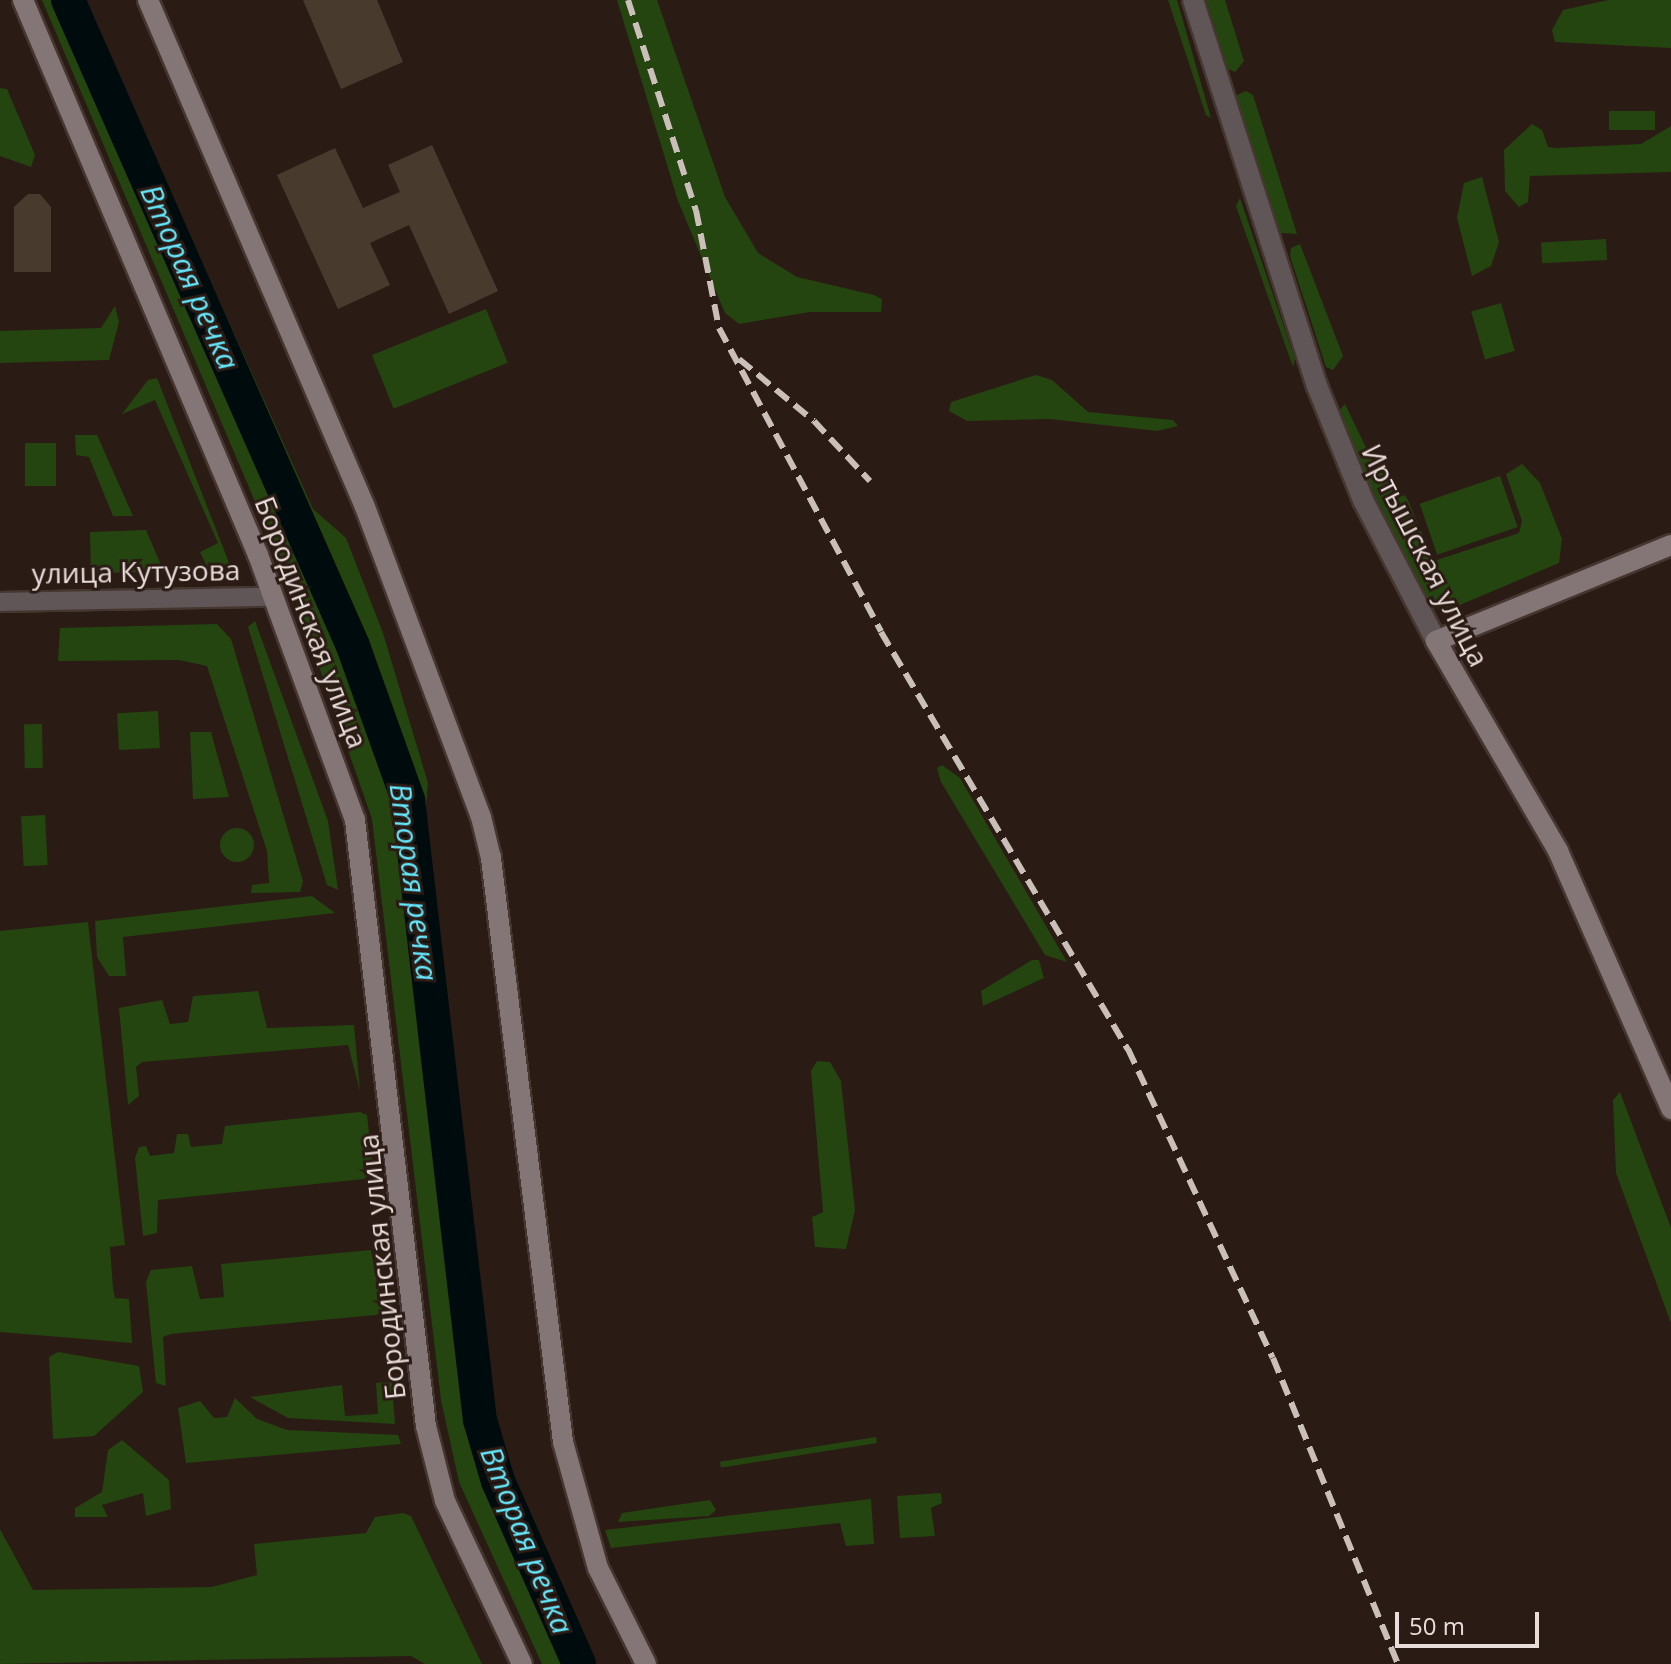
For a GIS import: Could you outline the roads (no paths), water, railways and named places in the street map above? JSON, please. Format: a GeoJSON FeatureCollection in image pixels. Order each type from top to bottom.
{"type":"FeatureCollection","features":[{"type":"Feature","properties":{"kind":"main road","name":"Бородинская улица"},"geometry":{"type":"LineString","coordinates":[[23,0],[272,597],[355,820],[430,1441],[445,1501],[522,1664]]}},
{"type":"Feature","properties":{"kind":"main road"},"geometry":{"type":"LineString","coordinates":[[148,0],[365,507],[481,817],[491,858],[563,1442],[598,1568],[646,1664]]}},
{"type":"Feature","properties":{"kind":"main road"},"geometry":{"type":"LineString","coordinates":[[1436,641],[1671,545]]}},
{"type":"Feature","properties":{"kind":"main road","name":"Иртышская улица"},"geometry":{"type":"LineString","coordinates":[[1436,641],[1558,851],[1671,1109]]}},
{"type":"Feature","properties":{"kind":"street","name":"Иртышская улица"},"geometry":{"type":"LineString","coordinates":[[1193,0],[1322,400],[1363,500],[1436,641]]}},
{"type":"Feature","properties":{"kind":"street","name":"улица Кутузова"},"geometry":{"type":"LineString","coordinates":[[0,602],[272,597]]}},
{"type":"Feature","properties":{"kind":"waterway","name":"Вторая речка"},"geometry":{"type":"LineString","coordinates":[[68,0],[353,646],[408,800],[480,1420],[498,1481],[579,1664]]}},
{"type":"Feature","properties":{"kind":"railway"},"geometry":{"type":"LineString","coordinates":[[628,0],[696,210],[719,328],[881,632],[1128,1049],[1273,1358],[1398,1664]]}},
{"type":"Feature","properties":{"kind":"railway"},"geometry":{"type":"LineString","coordinates":[[739,359],[814,421],[870,481]]}}]}
